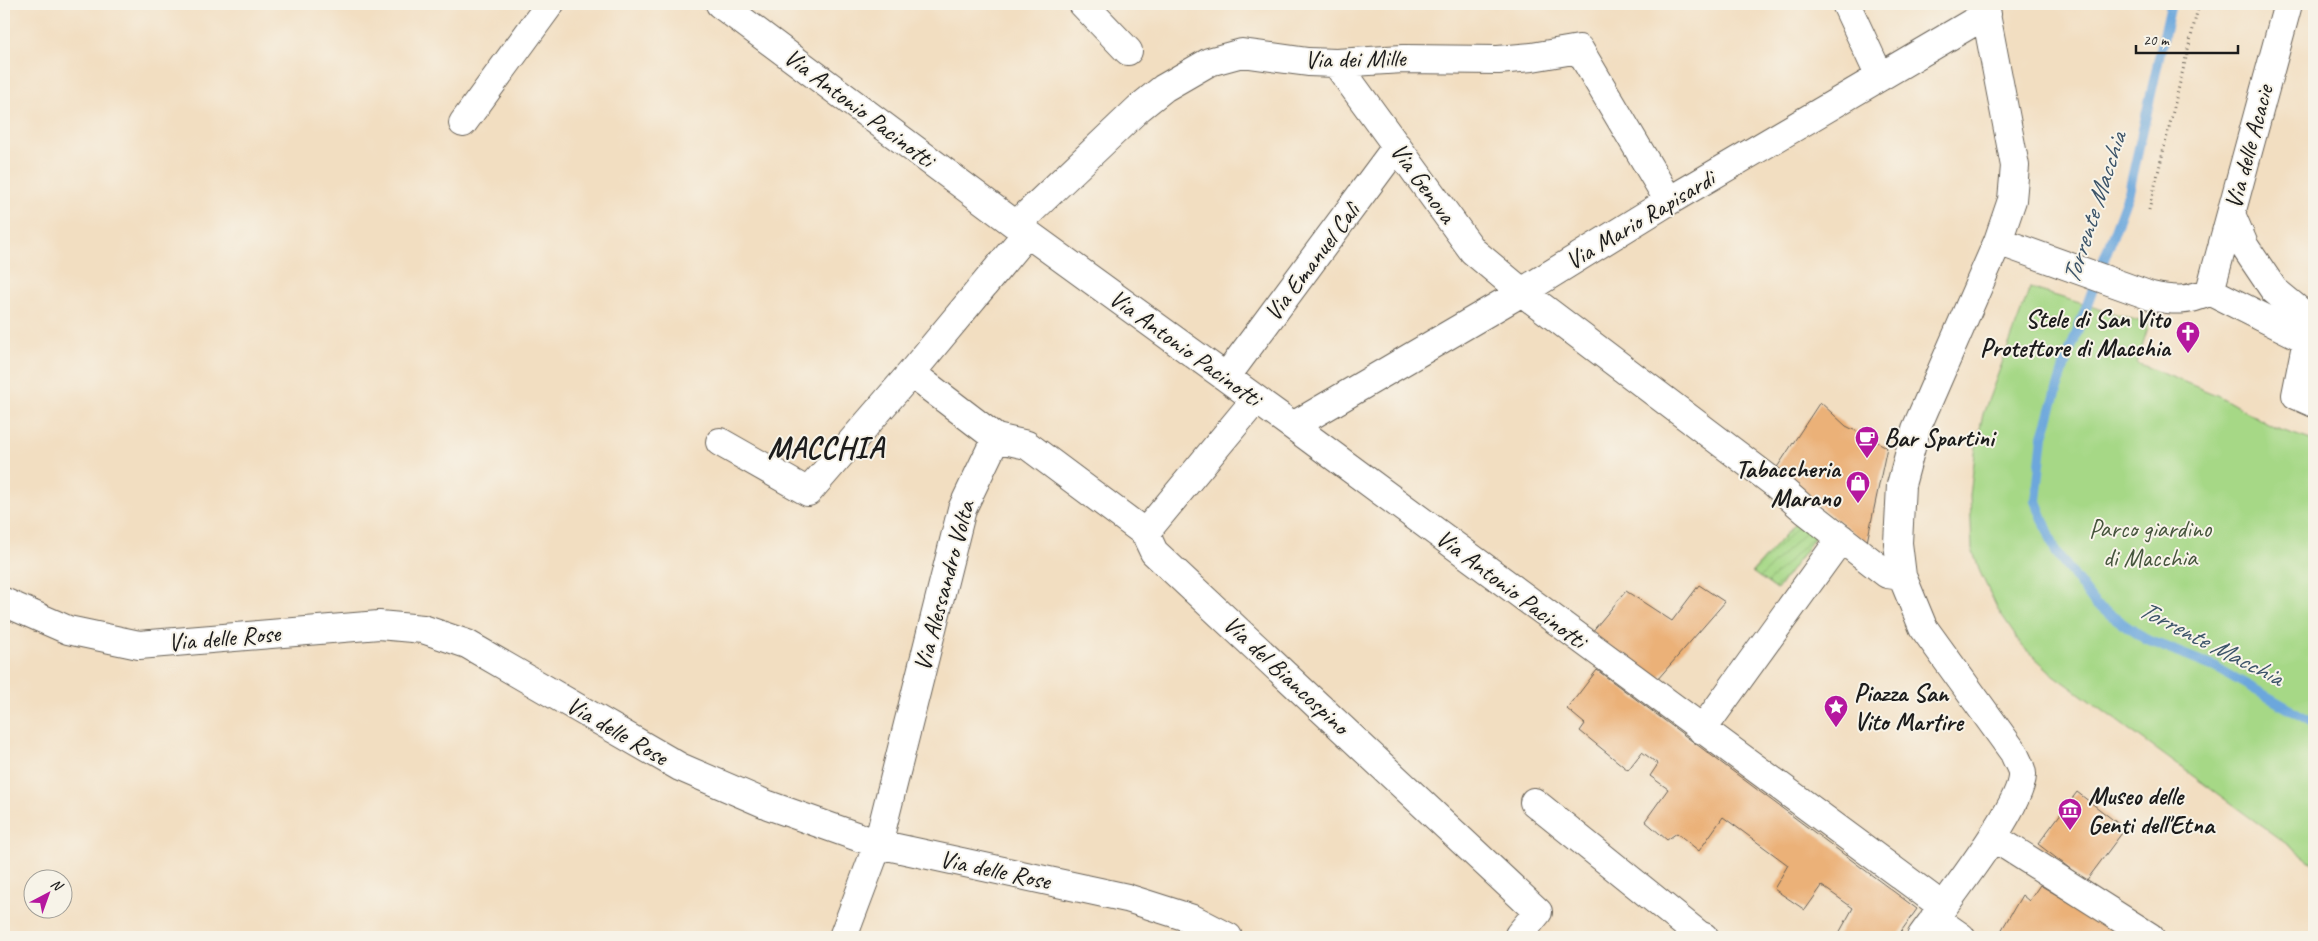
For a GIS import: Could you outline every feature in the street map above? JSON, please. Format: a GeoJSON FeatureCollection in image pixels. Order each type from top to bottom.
{"type":"FeatureCollection","features":[{"type":"Feature","properties":{"kind":"street"},"geometry":{"type":"LineString","coordinates":[[463,124],[550,4]]}},
{"type":"Feature","properties":{"kind":"street","name":"Via Antonio Pacinotti"},"geometry":{"type":"LineString","coordinates":[[720,4],[1702,730],[1933,920],[1961,937]]}},
{"type":"Feature","properties":{"kind":"street"},"geometry":{"type":"LineString","coordinates":[[1083,4],[1128,51]]}},
{"type":"Feature","properties":{"kind":"street"},"geometry":{"type":"LineString","coordinates":[[1846,4],[1880,78]]}},
{"type":"Feature","properties":{"kind":"street","name":"Via delle Acacie"},"geometry":{"type":"LineString","coordinates":[[2210,291],[2288,4]]}},
{"type":"Feature","properties":{"kind":"street"},"geometry":{"type":"LineString","coordinates":[[1933,920],[1993,837],[2019,792],[2022,774],[2014,753],[1923,627],[1902,576],[1898,543],[1901,485],[1916,429],[1998,241],[2012,200],[2015,166],[1985,9]]}},
{"type":"Feature","properties":{"kind":"street","name":"Via Mario Rapisardi"},"geometry":{"type":"LineString","coordinates":[[1293,426],[1522,292],[1670,201],[1880,78],[1985,9]]}},
{"type":"Feature","properties":{"kind":"street","name":"Via dei Mille"},"geometry":{"type":"LineString","coordinates":[[1022,229],[1140,108],[1164,88],[1208,62],[1242,53],[1308,62],[1336,63],[1403,59],[1498,60],[1532,57],[1578,49],[1670,201]]}},
{"type":"Feature","properties":{"kind":"street","name":"Via Genova"},"geometry":{"type":"LineString","coordinates":[[1336,63],[1473,251],[1522,292],[1774,482],[1887,574],[1902,576]]}},
{"type":"Feature","properties":{"kind":"street","name":"Via Emanuel Calì"},"geometry":{"type":"LineString","coordinates":[[1226,377],[1397,146]]}},
{"type":"Feature","properties":{"kind":"street"},"geometry":{"type":"LineString","coordinates":[[2231,214],[2245,247],[2274,290],[2312,336]]}},
{"type":"Feature","properties":{"kind":"street"},"geometry":{"type":"LineString","coordinates":[[720,442],[808,492],[911,374],[1022,229]]}},
{"type":"Feature","properties":{"kind":"street"},"geometry":{"type":"LineString","coordinates":[[1998,241],[2151,296],[2170,300],[2194,299],[2210,291],[2312,336]]}},
{"type":"Feature","properties":{"kind":"street"},"geometry":{"type":"LineString","coordinates":[[2312,336],[2296,395],[2314,403]]}},
{"type":"Feature","properties":{"kind":"street"},"geometry":{"type":"LineString","coordinates":[[911,374],[996,438]]}},
{"type":"Feature","properties":{"kind":"street"},"geometry":{"type":"LineString","coordinates":[[1145,533],[1256,399]]}},
{"type":"Feature","properties":{"kind":"street","name":"Via del Biancospino"},"geometry":{"type":"LineString","coordinates":[[996,438],[1028,445],[1145,533],[1154,552],[1538,912],[1519,934],[1522,937]]}},
{"type":"Feature","properties":{"kind":"street","name":"Via Alessandro Volta"},"geometry":{"type":"LineString","coordinates":[[843,937],[878,844],[962,509],[996,438]]}},
{"type":"Feature","properties":{"kind":"street"},"geometry":{"type":"LineString","coordinates":[[1702,730],[1841,538]]}},
{"type":"Feature","properties":{"kind":"street","name":"Via delle Rose"},"geometry":{"type":"LineString","coordinates":[[4,602],[68,630],[139,645],[379,625],[423,628],[467,644],[680,767],[768,804],[878,844],[1127,898],[1193,920],[1228,937]]}},
{"type":"Feature","properties":{"kind":"street"},"geometry":{"type":"LineString","coordinates":[[1534,802],[1699,936],[1704,937]]}},
{"type":"Feature","properties":{"kind":"street"},"geometry":{"type":"LineString","coordinates":[[1993,837],[2150,937]]}},
{"type":"Feature","properties":{"kind":"path"},"geometry":{"type":"LineString","coordinates":[[2148,210],[2199,4]]}},
{"type":"Feature","properties":{"kind":"green space","name":"Parco giardino di Macchia"},"geometry":{"type":"Polygon","coordinates":[[[2030,288],[2149,324],[2137,363],[2219,396],[2275,428],[2314,441],[2314,864],[2054,675],[2023,647],[1999,612],[1980,572],[1972,549],[1970,496],[1975,453],[1983,414],[2030,288]]]}},
{"type":"Feature","properties":{"kind":"green space"},"geometry":{"type":"Polygon","coordinates":[[[1800,518],[1815,537],[1777,590],[1752,572],[1800,518]]]}},
{"type":"Feature","properties":{"kind":"building"},"geometry":{"type":"Polygon","coordinates":[[[1820,402],[1846,426],[1887,447],[1867,542],[1774,472],[1820,402]]]}},
{"type":"Feature","properties":{"kind":"building"},"geometry":{"type":"Polygon","coordinates":[[[1699,585],[1725,602],[1657,680],[1591,633],[1626,591],[1672,621],[1699,585]]]}},
{"type":"Feature","properties":{"kind":"building"},"geometry":{"type":"Polygon","coordinates":[[[1597,670],[1917,909],[1897,937],[1842,937],[1838,935],[1853,908],[1822,886],[1805,910],[1774,889],[1788,865],[1723,817],[1699,851],[1677,833],[1667,840],[1645,821],[1668,789],[1650,776],[1658,764],[1642,752],[1628,770],[1580,731],[1585,724],[1567,709],[1597,670]]]}},
{"type":"Feature","properties":{"kind":"building"},"geometry":{"type":"Polygon","coordinates":[[[2077,792],[2125,829],[2086,881],[2038,844],[2077,792]]]}},
{"type":"Feature","properties":{"kind":"building"},"geometry":{"type":"Polygon","coordinates":[[[2040,885],[2127,937],[2005,937],[2007,935],[2001,931],[2022,895],[2029,901],[2040,885]]]}},
{"type":"Feature","properties":{"kind":"waterway","name":"Torrente Macchia"},"geometry":{"type":"LineString","coordinates":[[2171,4],[2129,192],[2064,367],[2043,436],[2036,501],[2056,552],[2095,604],[2145,639],[2217,668],[2314,723]]}},
{"type":"Feature","properties":{"kind":"place","name":"Stele di San Vito Protettore di Macchia"},"geometry":{"type":"Point","coordinates":[2188,354]}},
{"type":"Feature","properties":{"kind":"place","name":"Bar Spartini"},"geometry":{"type":"Point","coordinates":[1867,459]}},
{"type":"Feature","properties":{"kind":"place","name":"Tabaccheria Marano"},"geometry":{"type":"Point","coordinates":[1858,504]}},
{"type":"Feature","properties":{"kind":"place","name":"Piazza San Vito Martire"},"geometry":{"type":"Point","coordinates":[1836,728]}},
{"type":"Feature","properties":{"kind":"place","name":"Museo delle Genti dell'Etna"},"geometry":{"type":"Point","coordinates":[2070,831]}},
{"type":"Feature","properties":{"kind":"district","name":"MACCHIA"},"geometry":{"type":"Point","coordinates":[826,448]}}]}
